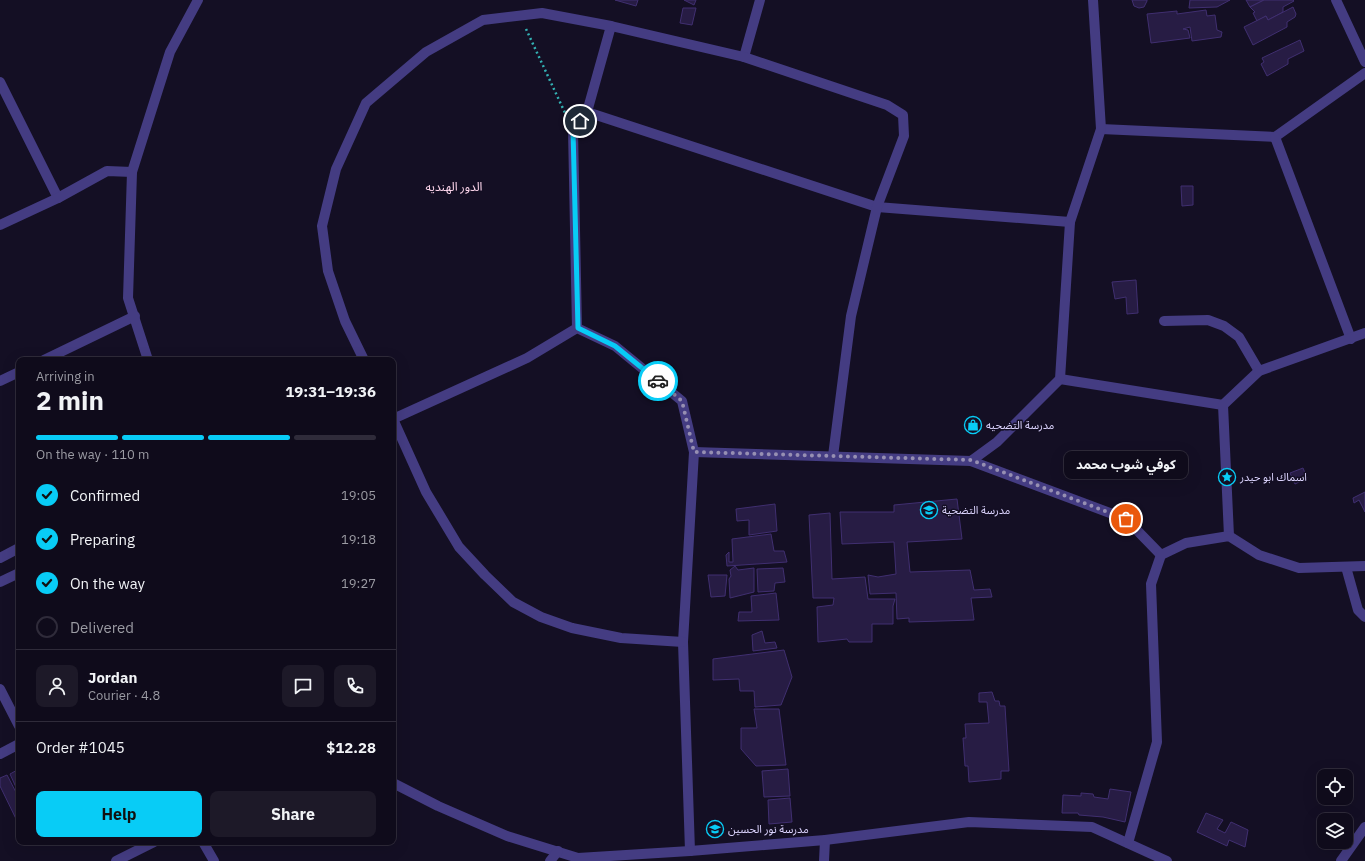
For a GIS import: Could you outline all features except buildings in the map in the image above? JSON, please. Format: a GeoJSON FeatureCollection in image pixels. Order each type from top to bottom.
{"type":"FeatureCollection","features":[{"type":"Feature","properties":{"kind":"street"},"geometry":{"type":"LineString","coordinates":[[147,357],[128,298],[132,172],[170,52],[198,0]]}},
{"type":"Feature","properties":{"kind":"street"},"geometry":{"type":"LineString","coordinates":[[744,56],[760,0]]}},
{"type":"Feature","properties":{"kind":"street"},"geometry":{"type":"LineString","coordinates":[[971,460],[997,442],[1060,379],[1070,222],[1102,130],[1093,0]]}},
{"type":"Feature","properties":{"kind":"street"},"geometry":{"type":"LineString","coordinates":[[1336,0],[1365,62]]}},
{"type":"Feature","properties":{"kind":"street"},"geometry":{"type":"LineString","coordinates":[[362,357],[345,322],[328,271],[322,226],[336,168],[366,103],[426,52],[483,20],[542,13],[612,26],[744,56],[887,105],[903,115],[904,136],[877,207],[851,316],[834,456]]}},
{"type":"Feature","properties":{"kind":"street"},"geometry":{"type":"LineString","coordinates":[[578,328],[573,130],[587,112],[612,26]]}},
{"type":"Feature","properties":{"kind":"street"},"geometry":{"type":"LineString","coordinates":[[1102,130],[1275,137],[1365,74]]}},
{"type":"Feature","properties":{"kind":"street"},"geometry":{"type":"LineString","coordinates":[[0,82],[58,198]]}},
{"type":"Feature","properties":{"kind":"street"},"geometry":{"type":"LineString","coordinates":[[587,112],[877,207],[1070,222]]}},
{"type":"Feature","properties":{"kind":"street"},"geometry":{"type":"LineString","coordinates":[[1275,137],[1351,339]]}},
{"type":"Feature","properties":{"kind":"street"},"geometry":{"type":"LineString","coordinates":[[0,225],[58,198],[107,171],[132,172]]}},
{"type":"Feature","properties":{"kind":"street"},"geometry":{"type":"LineString","coordinates":[[50,357],[135,316]]}},
{"type":"Feature","properties":{"kind":"street"},"geometry":{"type":"LineString","coordinates":[[1164,321],[1208,320],[1224,326],[1239,337],[1259,371]]}},
{"type":"Feature","properties":{"kind":"street"},"geometry":{"type":"LineString","coordinates":[[396,418],[527,358],[578,328]]}},
{"type":"Feature","properties":{"kind":"street"},"geometry":{"type":"LineString","coordinates":[[578,328],[615,346],[682,401],[694,452],[683,642],[690,851]]}},
{"type":"Feature","properties":{"kind":"street"},"geometry":{"type":"LineString","coordinates":[[1229,536],[1223,405],[1259,371],[1365,333]]}},
{"type":"Feature","properties":{"kind":"street"},"geometry":{"type":"LineString","coordinates":[[0,381],[16,373]]}},
{"type":"Feature","properties":{"kind":"street"},"geometry":{"type":"LineString","coordinates":[[1060,379],[1223,405]]}},
{"type":"Feature","properties":{"kind":"street"},"geometry":{"type":"LineString","coordinates":[[396,426],[426,492],[459,547],[484,575],[513,602],[541,617],[572,628],[621,638],[683,642]]}},
{"type":"Feature","properties":{"kind":"street"},"geometry":{"type":"LineString","coordinates":[[694,452],[971,460],[1126,519],[1161,555]]}},
{"type":"Feature","properties":{"kind":"street"},"geometry":{"type":"LineString","coordinates":[[1128,843],[1158,742],[1151,584],[1161,555],[1186,543],[1229,536],[1259,555],[1299,568],[1365,566]]}},
{"type":"Feature","properties":{"kind":"street"},"geometry":{"type":"LineString","coordinates":[[0,558],[16,550]]}},
{"type":"Feature","properties":{"kind":"street"},"geometry":{"type":"LineString","coordinates":[[1346,567],[1358,610],[1365,617]]}},
{"type":"Feature","properties":{"kind":"street"},"geometry":{"type":"LineString","coordinates":[[0,582],[16,574]]}},
{"type":"Feature","properties":{"kind":"street"},"geometry":{"type":"LineString","coordinates":[[0,689],[16,720]]}},
{"type":"Feature","properties":{"kind":"street"},"geometry":{"type":"LineString","coordinates":[[0,754],[16,746]]}},
{"type":"Feature","properties":{"kind":"street"},"geometry":{"type":"LineString","coordinates":[[396,785],[438,806],[507,836],[558,851],[578,859],[825,840],[969,822],[1092,828],[1167,861]]}},
{"type":"Feature","properties":{"kind":"street"},"geometry":{"type":"LineString","coordinates":[[1341,861],[1365,827]]}},
{"type":"Feature","properties":{"kind":"street"},"geometry":{"type":"LineString","coordinates":[[824,861],[825,840]]}},
{"type":"Feature","properties":{"kind":"street"},"geometry":{"type":"LineString","coordinates":[[118,861],[148,845]]}},
{"type":"Feature","properties":{"kind":"street"},"geometry":{"type":"LineString","coordinates":[[206,845],[214,861]]}},
{"type":"Feature","properties":{"kind":"street"},"geometry":{"type":"LineString","coordinates":[[550,861],[558,851]]}},
{"type":"Feature","properties":{"kind":"path"},"geometry":{"type":"LineString","coordinates":[[520,16],[573,130]]}},
{"type":"Feature","properties":{"kind":"way so far"},"geometry":{"type":"LineString","coordinates":[[658,381],[682,401],[694,452],[971,460],[1126,519]]}},
{"type":"Feature","properties":{"kind":"place","name":"مدرسة التضحيه"},"geometry":{"type":"Point","coordinates":[973,425]}},
{"type":"Feature","properties":{"kind":"place","name":"اسماك ابو حيدر"},"geometry":{"type":"Point","coordinates":[1227,477]}},
{"type":"Feature","properties":{"kind":"place","name":"مدرسة التضحية"},"geometry":{"type":"Point","coordinates":[929,510]}},
{"type":"Feature","properties":{"kind":"place","name":"كوفي شوب محمد"},"geometry":{"type":"Point","coordinates":[1126,519]}},
{"type":"Feature","properties":{"kind":"place","name":"مدرسة نور الحسين"},"geometry":{"type":"Point","coordinates":[715,829]}},
{"type":"Feature","properties":{"kind":"district","name":"الدور الهنديه"},"geometry":{"type":"Point","coordinates":[454,186]}},
{"type":"Feature","properties":{"kind":"route"},"geometry":{"type":"LineString","coordinates":[[580,121],[573,130],[578,328],[615,346],[658,381]]}}]}
